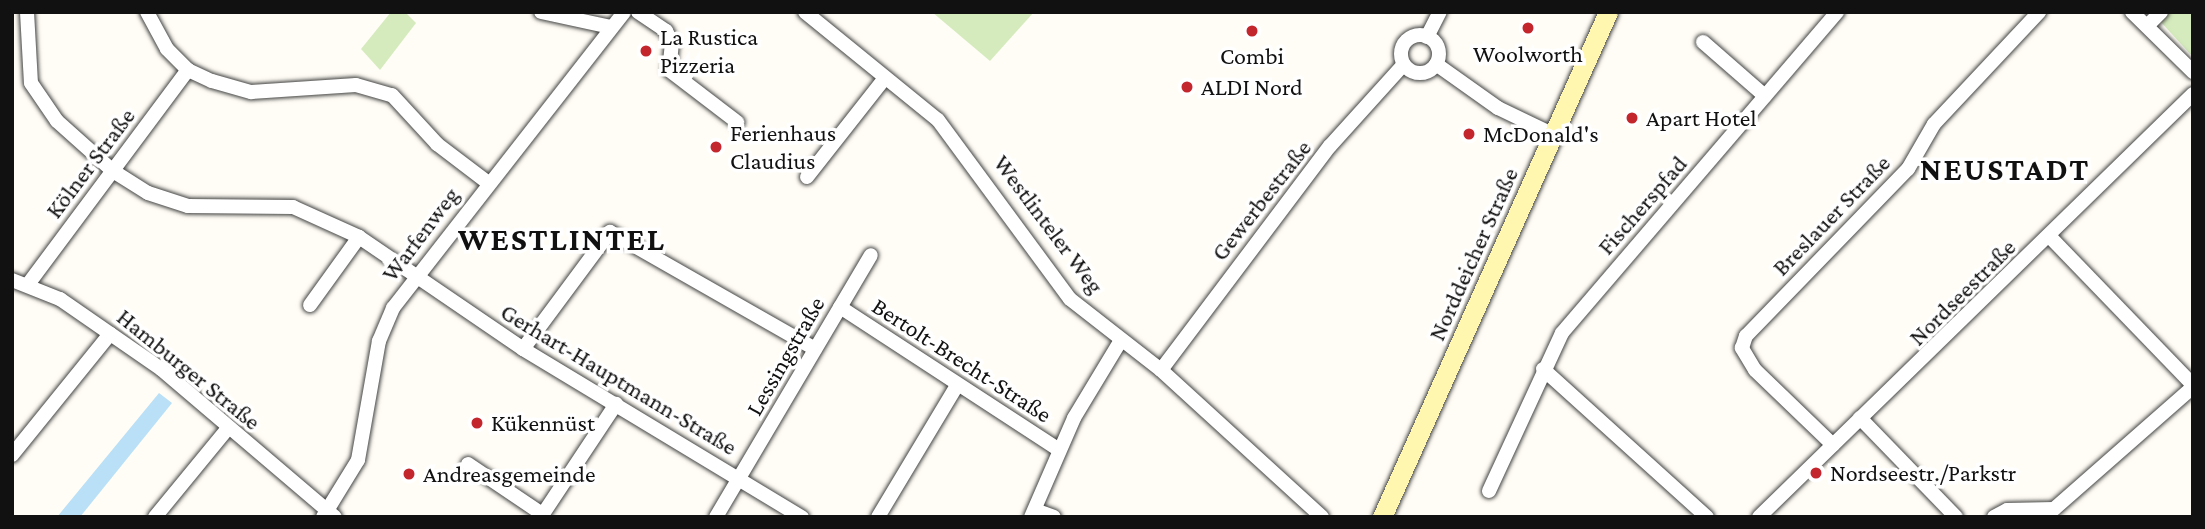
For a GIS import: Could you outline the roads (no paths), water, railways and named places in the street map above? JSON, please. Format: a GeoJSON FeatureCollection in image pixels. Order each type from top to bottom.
{"type":"FeatureCollection","features":[{"type":"Feature","properties":{"kind":"main road","name":"Norddeicher Straße"},"geometry":{"type":"LineString","coordinates":[[1382,517],[1608,12]]}},
{"type":"Feature","properties":{"kind":"street","name":"Gerhart-Hauptmann-Straße"},"geometry":{"type":"LineString","coordinates":[[27,12],[31,83],[57,121],[113,171],[148,193],[188,206],[293,207],[359,237],[414,279],[523,349],[802,517]]}},
{"type":"Feature","properties":{"kind":"street"},"geometry":{"type":"LineString","coordinates":[[147,12],[188,71],[251,92],[356,85],[392,94],[437,145],[487,182]]}},
{"type":"Feature","properties":{"kind":"street"},"geometry":{"type":"LineString","coordinates":[[541,12],[611,27]]}},
{"type":"Feature","properties":{"kind":"street","name":"Warfenweg"},"geometry":{"type":"LineString","coordinates":[[328,515],[358,460],[379,341],[414,279],[487,182],[624,12]]}},
{"type":"Feature","properties":{"kind":"street"},"geometry":{"type":"LineString","coordinates":[[638,12],[666,31],[672,43],[669,70],[737,122]]}},
{"type":"Feature","properties":{"kind":"street","name":"Westlinteler Weg"},"geometry":{"type":"LineString","coordinates":[[805,12],[955,140],[1070,299],[1161,370],[1322,517]]}},
{"type":"Feature","properties":{"kind":"street","name":"Gewerbestraße"},"geometry":{"type":"LineString","coordinates":[[1161,370],[1330,146],[1404,64],[1405,43],[1427,37],[1440,12]]}},
{"type":"Feature","properties":{"kind":"street","name":"Fischerspfad"},"geometry":{"type":"LineString","coordinates":[[1489,491],[1562,333],[1837,12]]}},
{"type":"Feature","properties":{"kind":"street","name":"Breslauer Straße"},"geometry":{"type":"LineString","coordinates":[[1833,445],[1755,370],[1742,348],[1746,336],[1908,169],[1934,124],[2039,12]]}},
{"type":"Feature","properties":{"kind":"street"},"geometry":{"type":"LineString","coordinates":[[2132,12],[2149,24],[2193,72]]}},
{"type":"Feature","properties":{"kind":"street"},"geometry":{"type":"LineString","coordinates":[[2149,24],[2161,12]]}},
{"type":"Feature","properties":{"kind":"street"},"geometry":{"type":"LineString","coordinates":[[1427,37],[1438,49],[1436,64]]}},
{"type":"Feature","properties":{"kind":"street"},"geometry":{"type":"LineString","coordinates":[[1703,41],[1765,96]]}},
{"type":"Feature","properties":{"kind":"street"},"geometry":{"type":"LineString","coordinates":[[1404,64],[1419,73],[1436,64]]}},
{"type":"Feature","properties":{"kind":"street"},"geometry":{"type":"LineString","coordinates":[[1436,64],[1498,108],[1552,134]]}},
{"type":"Feature","properties":{"kind":"street","name":"Kölner Straße"},"geometry":{"type":"LineString","coordinates":[[29,283],[188,71]]}},
{"type":"Feature","properties":{"kind":"street"},"geometry":{"type":"LineString","coordinates":[[807,177],[885,78]]}},
{"type":"Feature","properties":{"kind":"street","name":"Nordseestraße"},"geometry":{"type":"LineString","coordinates":[[1759,517],[2050,237],[2193,94]]}},
{"type":"Feature","properties":{"kind":"street"},"geometry":{"type":"LineString","coordinates":[[523,349],[610,232],[815,349]]}},
{"type":"Feature","properties":{"kind":"street"},"geometry":{"type":"LineString","coordinates":[[310,305],[359,237]]}},
{"type":"Feature","properties":{"kind":"street"},"geometry":{"type":"LineString","coordinates":[[1994,517],[2062,504],[2193,386],[2050,237]]}},
{"type":"Feature","properties":{"kind":"street","name":"Lessingstraße"},"geometry":{"type":"LineString","coordinates":[[716,517],[871,254]]}},
{"type":"Feature","properties":{"kind":"street","name":"Hamburger Straße"},"geometry":{"type":"LineString","coordinates":[[12,280],[29,283],[110,334],[228,428],[328,515]]}},
{"type":"Feature","properties":{"kind":"street","name":"Bertolt-Brecht-Straße"},"geometry":{"type":"LineString","coordinates":[[840,307],[956,387],[1059,450]]}},
{"type":"Feature","properties":{"kind":"street"},"geometry":{"type":"LineString","coordinates":[[12,455],[110,334]]}},
{"type":"Feature","properties":{"kind":"street"},"geometry":{"type":"LineString","coordinates":[[1054,517],[1033,513],[1059,450],[1121,340]]}},
{"type":"Feature","properties":{"kind":"street"},"geometry":{"type":"LineString","coordinates":[[1544,369],[1707,517]]}},
{"type":"Feature","properties":{"kind":"street"},"geometry":{"type":"LineString","coordinates":[[878,517],[956,387]]}},
{"type":"Feature","properties":{"kind":"street"},"geometry":{"type":"LineString","coordinates":[[468,464],[541,515],[616,404]]}},
{"type":"Feature","properties":{"kind":"street"},"geometry":{"type":"LineString","coordinates":[[1860,418],[1956,517]]}},
{"type":"Feature","properties":{"kind":"street"},"geometry":{"type":"LineString","coordinates":[[155,517],[228,428]]}},
{"type":"Feature","properties":{"kind":"water"},"geometry":{"type":"Polygon","coordinates":[[[159,393],[172,403],[80,517],[57,517],[159,393]]]}},
{"type":"Feature","properties":{"kind":"place","name":"Woolworth"},"geometry":{"type":"Point","coordinates":[1528,28]}},
{"type":"Feature","properties":{"kind":"place","name":"Combi"},"geometry":{"type":"Point","coordinates":[1252,31]}},
{"type":"Feature","properties":{"kind":"place","name":"La Rustica Pizzeria"},"geometry":{"type":"Point","coordinates":[646,51]}},
{"type":"Feature","properties":{"kind":"place","name":"ALDI Nord"},"geometry":{"type":"Point","coordinates":[1187,87]}},
{"type":"Feature","properties":{"kind":"place","name":"Apart Hotel"},"geometry":{"type":"Point","coordinates":[1632,118]}},
{"type":"Feature","properties":{"kind":"place","name":"McDonald's"},"geometry":{"type":"Point","coordinates":[1469,134]}},
{"type":"Feature","properties":{"kind":"place","name":"Ferienhaus Claudius"},"geometry":{"type":"Point","coordinates":[716,147]}},
{"type":"Feature","properties":{"kind":"place","name":"Kükennüst"},"geometry":{"type":"Point","coordinates":[477,423]}},
{"type":"Feature","properties":{"kind":"place","name":"Nordseestr./Parkstr"},"geometry":{"type":"Point","coordinates":[1816,473]}},
{"type":"Feature","properties":{"kind":"place","name":"Andreasgemeinde"},"geometry":{"type":"Point","coordinates":[409,474]}},
{"type":"Feature","properties":{"kind":"district","name":"NEUSTADT"},"geometry":{"type":"Point","coordinates":[2005,169]}},
{"type":"Feature","properties":{"kind":"district","name":"WESTLINTEL"},"geometry":{"type":"Point","coordinates":[562,239]}}]}
